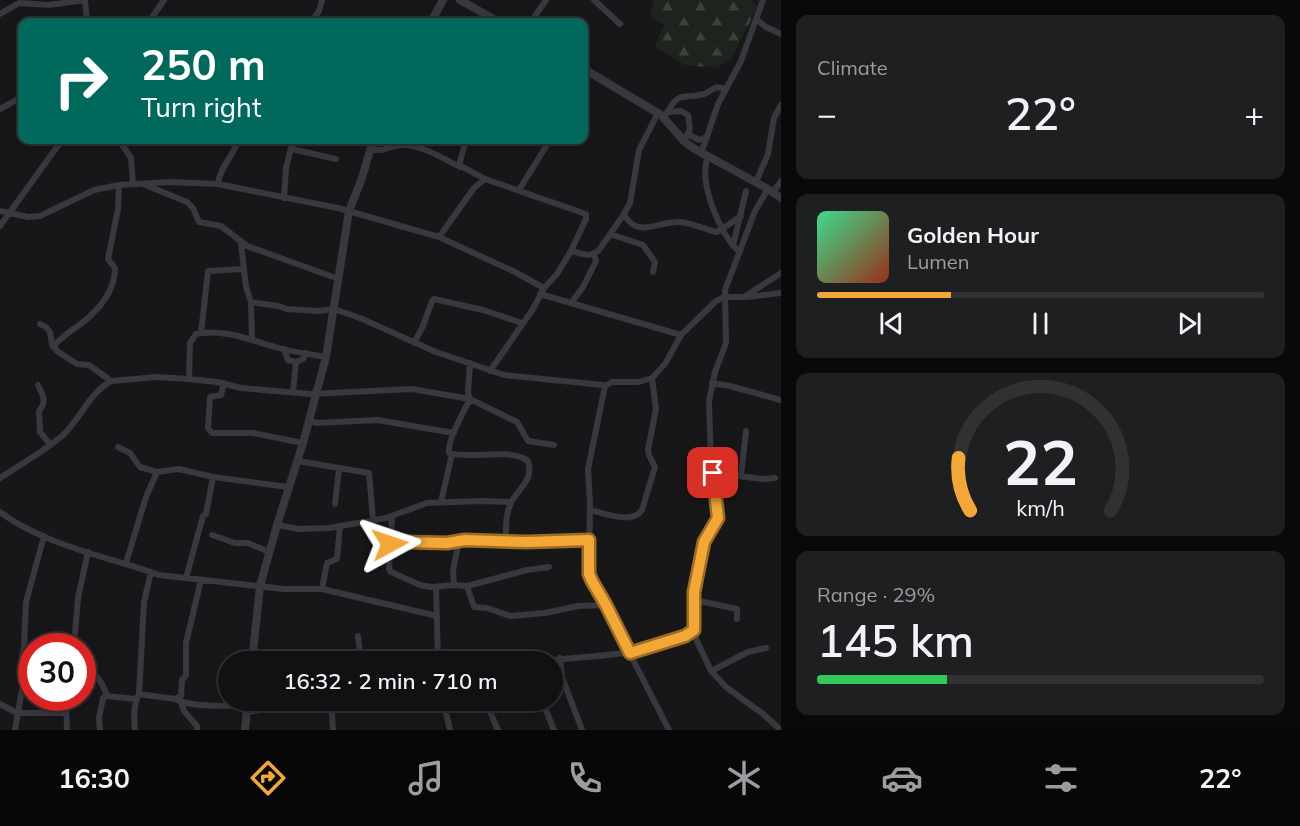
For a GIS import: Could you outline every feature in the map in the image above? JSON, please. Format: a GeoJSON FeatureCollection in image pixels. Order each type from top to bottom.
{"type":"FeatureCollection","features":[{"type":"Feature","properties":{"kind":"street"},"geometry":{"type":"LineString","coordinates":[[0,14],[20,3],[49,5],[85,0],[87,18]]}},
{"type":"Feature","properties":{"kind":"street"},"geometry":{"type":"LineString","coordinates":[[152,18],[164,0]]}},
{"type":"Feature","properties":{"kind":"street"},"geometry":{"type":"LineString","coordinates":[[314,18],[322,0]]}},
{"type":"Feature","properties":{"kind":"street"},"geometry":{"type":"LineString","coordinates":[[432,18],[443,0]]}},
{"type":"Feature","properties":{"kind":"street"},"geometry":{"type":"LineString","coordinates":[[460,0],[492,18]]}},
{"type":"Feature","properties":{"kind":"street"},"geometry":{"type":"LineString","coordinates":[[534,18],[546,0]]}},
{"type":"Feature","properties":{"kind":"street"},"geometry":{"type":"LineString","coordinates":[[594,0],[621,24]]}},
{"type":"Feature","properties":{"kind":"street"},"geometry":{"type":"LineString","coordinates":[[740,252],[722,230],[709,199],[704,155],[708,136],[725,89],[741,61],[763,0]]}},
{"type":"Feature","properties":{"kind":"street"},"geometry":{"type":"LineString","coordinates":[[756,19],[781,34]]}},
{"type":"Feature","properties":{"kind":"street"},"geometry":{"type":"LineString","coordinates":[[588,74],[663,114],[704,155],[781,198]]}},
{"type":"Feature","properties":{"kind":"street"},"geometry":{"type":"LineString","coordinates":[[571,251],[594,254],[624,214],[630,203],[639,150],[675,100],[684,95],[705,93],[717,87],[725,89]]}},
{"type":"Feature","properties":{"kind":"street"},"geometry":{"type":"LineString","coordinates":[[0,109],[18,99]]}},
{"type":"Feature","properties":{"kind":"street"},"geometry":{"type":"LineString","coordinates":[[756,182],[768,154],[774,118],[781,105]]}},
{"type":"Feature","properties":{"kind":"street"},"geometry":{"type":"LineString","coordinates":[[663,114],[681,111],[688,115],[690,124],[686,138]]}},
{"type":"Feature","properties":{"kind":"street"},"geometry":{"type":"LineString","coordinates":[[686,138],[699,140],[708,136]]}},
{"type":"Feature","properties":{"kind":"street"},"geometry":{"type":"LineString","coordinates":[[0,226],[59,144]]}},
{"type":"Feature","properties":{"kind":"street"},"geometry":{"type":"LineString","coordinates":[[122,144],[132,158],[135,183]]}},
{"type":"Feature","properties":{"kind":"street"},"geometry":{"type":"LineString","coordinates":[[218,184],[222,167],[237,144]]}},
{"type":"Feature","properties":{"kind":"street"},"geometry":{"type":"LineString","coordinates":[[284,198],[286,168],[293,144]]}},
{"type":"Feature","properties":{"kind":"street"},"geometry":{"type":"LineString","coordinates":[[253,651],[260,586],[288,487],[298,461],[326,357],[349,211],[372,144]]}},
{"type":"Feature","properties":{"kind":"street"},"geometry":{"type":"LineString","coordinates":[[460,167],[458,162],[465,144]]}},
{"type":"Feature","properties":{"kind":"street"},"geometry":{"type":"LineString","coordinates":[[519,190],[548,144]]}},
{"type":"Feature","properties":{"kind":"street"},"geometry":{"type":"LineString","coordinates":[[370,149],[382,151],[393,146],[408,145],[485,179],[586,214],[586,219],[571,251],[557,274],[542,291],[490,371]]}},
{"type":"Feature","properties":{"kind":"street"},"geometry":{"type":"LineString","coordinates":[[292,149],[336,159]]}},
{"type":"Feature","properties":{"kind":"street"},"geometry":{"type":"LineString","coordinates":[[439,237],[474,188],[485,179]]}},
{"type":"Feature","properties":{"kind":"street"},"geometry":{"type":"LineString","coordinates":[[781,181],[770,190],[755,211],[724,297],[726,343],[712,383],[709,409],[718,518],[704,542],[694,600],[694,630],[711,671],[726,687],[781,730]]}},
{"type":"Feature","properties":{"kind":"street"},"geometry":{"type":"LineString","coordinates":[[135,183],[188,202],[199,222],[221,226],[241,243],[339,279]]}},
{"type":"Feature","properties":{"kind":"street"},"geometry":{"type":"LineString","coordinates":[[53,347],[63,335],[90,316],[112,286],[115,268],[108,259],[118,209],[119,184]]}},
{"type":"Feature","properties":{"kind":"street"},"geometry":{"type":"LineString","coordinates":[[0,211],[28,217],[40,216],[94,190],[119,184],[218,184],[349,211],[439,237],[515,272],[542,291],[571,303],[681,335]]}},
{"type":"Feature","properties":{"kind":"street"},"geometry":{"type":"LineString","coordinates":[[733,246],[746,191]]}},
{"type":"Feature","properties":{"kind":"street"},"geometry":{"type":"LineString","coordinates":[[624,214],[630,222],[647,228],[679,222],[716,232],[741,216]]}},
{"type":"Feature","properties":{"kind":"street"},"geometry":{"type":"LineString","coordinates":[[610,234],[643,245],[655,262],[653,272]]}},
{"type":"Feature","properties":{"kind":"street"},"geometry":{"type":"LineString","coordinates":[[241,243],[246,287],[251,302],[252,340]]}},
{"type":"Feature","properties":{"kind":"street"},"geometry":{"type":"LineString","coordinates":[[571,303],[583,287],[596,261],[594,254]]}},
{"type":"Feature","properties":{"kind":"street"},"geometry":{"type":"LineString","coordinates":[[201,333],[208,271],[243,269]]}},
{"type":"Feature","properties":{"kind":"street"},"geometry":{"type":"LineString","coordinates":[[744,297],[781,273]]}},
{"type":"Feature","properties":{"kind":"street"},"geometry":{"type":"LineString","coordinates":[[251,302],[287,309],[318,311],[334,309],[360,318],[414,343],[490,371],[514,377],[605,386],[612,382],[639,382],[652,378],[665,364],[681,335],[716,301],[724,297],[781,293]]}},
{"type":"Feature","properties":{"kind":"street"},"geometry":{"type":"LineString","coordinates":[[414,343],[434,299],[483,310],[522,323]]}},
{"type":"Feature","properties":{"kind":"street"},"geometry":{"type":"LineString","coordinates":[[40,324],[50,332],[53,347],[77,364],[89,366],[111,381]]}},
{"type":"Feature","properties":{"kind":"street"},"geometry":{"type":"LineString","coordinates":[[189,379],[190,343],[196,334],[201,333],[223,333],[326,357]]}},
{"type":"Feature","properties":{"kind":"street"},"geometry":{"type":"LineString","coordinates":[[284,349],[288,360],[296,363]]}},
{"type":"Feature","properties":{"kind":"street"},"geometry":{"type":"LineString","coordinates":[[293,392],[296,363],[306,354]]}},
{"type":"Feature","properties":{"kind":"street"},"geometry":{"type":"LineString","coordinates":[[470,363],[468,393],[470,399],[448,450],[452,454],[513,455],[526,459],[530,466],[527,482],[511,502],[507,518],[506,541]]}},
{"type":"Feature","properties":{"kind":"street"},"geometry":{"type":"LineString","coordinates":[[0,478],[62,436],[106,384],[111,381],[158,377],[293,392],[412,389],[470,399],[517,422],[528,441],[554,445]]}},
{"type":"Feature","properties":{"kind":"street"},"geometry":{"type":"LineString","coordinates":[[590,510],[634,517],[642,510],[655,467],[648,450],[656,409],[652,378]]}},
{"type":"Feature","properties":{"kind":"street"},"geometry":{"type":"LineString","coordinates":[[224,383],[221,395],[210,397],[208,428],[212,433],[253,433],[303,443]]}},
{"type":"Feature","properties":{"kind":"street"},"geometry":{"type":"LineString","coordinates":[[712,383],[740,388],[781,400]]}},
{"type":"Feature","properties":{"kind":"street"},"geometry":{"type":"LineString","coordinates":[[38,385],[44,399],[44,405],[39,411],[40,432],[50,444]]}},
{"type":"Feature","properties":{"kind":"street"},"geometry":{"type":"LineString","coordinates":[[605,386],[588,463],[589,574],[669,730]]}},
{"type":"Feature","properties":{"kind":"street"},"geometry":{"type":"LineString","coordinates":[[309,421],[317,423],[377,420],[454,433]]}},
{"type":"Feature","properties":{"kind":"street"},"geometry":{"type":"LineString","coordinates":[[741,475],[746,431]]}},
{"type":"Feature","properties":{"kind":"street"},"geometry":{"type":"LineString","coordinates":[[118,447],[130,453],[140,467],[157,472],[179,469],[213,477],[288,487]]}},
{"type":"Feature","properties":{"kind":"street"},"geometry":{"type":"LineString","coordinates":[[441,502],[452,454]]}},
{"type":"Feature","properties":{"kind":"street"},"geometry":{"type":"LineString","coordinates":[[298,461],[369,473],[373,520]]}},
{"type":"Feature","properties":{"kind":"street"},"geometry":{"type":"LineString","coordinates":[[335,504],[339,469]]}},
{"type":"Feature","properties":{"kind":"street"},"geometry":{"type":"LineString","coordinates":[[126,563],[146,497],[157,472]]}},
{"type":"Feature","properties":{"kind":"street"},"geometry":{"type":"LineString","coordinates":[[713,473],[763,479],[775,478]]}},
{"type":"Feature","properties":{"kind":"street"},"geometry":{"type":"LineString","coordinates":[[186,578],[203,516],[206,514],[213,477]]}},
{"type":"Feature","properties":{"kind":"street"},"geometry":{"type":"LineString","coordinates":[[277,525],[313,530],[392,516],[417,505],[441,502],[511,502]]}},
{"type":"Feature","properties":{"kind":"street"},"geometry":{"type":"LineString","coordinates":[[0,512],[29,530],[44,536],[159,575],[284,589],[322,589],[437,616]]}},
{"type":"Feature","properties":{"kind":"street"},"geometry":{"type":"LineString","coordinates":[[392,516],[389,569],[412,582],[436,587],[467,586],[527,570],[549,567]]}},
{"type":"Feature","properties":{"kind":"street"},"geometry":{"type":"LineString","coordinates":[[322,589],[327,563],[337,559],[340,526]]}},
{"type":"Feature","properties":{"kind":"street"},"geometry":{"type":"LineString","coordinates":[[212,535],[224,540],[248,543],[269,552]]}},
{"type":"Feature","properties":{"kind":"street"},"geometry":{"type":"LineString","coordinates":[[15,730],[25,672],[20,667],[20,663],[24,647],[26,602],[44,536]]}},
{"type":"Feature","properties":{"kind":"street"},"geometry":{"type":"LineString","coordinates":[[390,544],[589,540]]}},
{"type":"Feature","properties":{"kind":"street"},"geometry":{"type":"LineString","coordinates":[[454,585],[453,570],[459,542]]}},
{"type":"Feature","properties":{"kind":"street"},"geometry":{"type":"LineString","coordinates":[[75,633],[78,598],[88,552]]}},
{"type":"Feature","properties":{"kind":"street"},"geometry":{"type":"LineString","coordinates":[[135,730],[144,602],[151,572]]}},
{"type":"Feature","properties":{"kind":"street"},"geometry":{"type":"LineString","coordinates":[[178,701],[181,696],[182,680],[186,675],[186,643],[201,580]]}},
{"type":"Feature","properties":{"kind":"street"},"geometry":{"type":"LineString","coordinates":[[467,586],[474,607],[487,608],[510,616],[545,613],[578,606],[606,605]]}},
{"type":"Feature","properties":{"kind":"street"},"geometry":{"type":"LineString","coordinates":[[436,587],[438,651]]}},
{"type":"Feature","properties":{"kind":"street"},"geometry":{"type":"LineString","coordinates":[[694,600],[736,609],[737,620]]}},
{"type":"Feature","properties":{"kind":"street"},"geometry":{"type":"LineString","coordinates":[[563,658],[630,653],[685,636],[694,630]]}},
{"type":"Feature","properties":{"kind":"street"},"geometry":{"type":"LineString","coordinates":[[358,636],[360,651]]}},
{"type":"Feature","properties":{"kind":"street"},"geometry":{"type":"LineString","coordinates":[[711,671],[748,652],[765,648]]}},
{"type":"Feature","properties":{"kind":"street"},"geometry":{"type":"LineString","coordinates":[[96,675],[103,683],[106,696]]}},
{"type":"Feature","properties":{"kind":"street"},"geometry":{"type":"LineString","coordinates":[[563,680],[582,730]]}},
{"type":"Feature","properties":{"kind":"street"},"geometry":{"type":"LineString","coordinates":[[106,696],[218,704]]}},
{"type":"Feature","properties":{"kind":"street"},"geometry":{"type":"LineString","coordinates":[[100,730],[99,712],[103,698],[106,696]]}},
{"type":"Feature","properties":{"kind":"street"},"geometry":{"type":"LineString","coordinates":[[178,701],[197,726],[197,730]]}},
{"type":"Feature","properties":{"kind":"street"},"geometry":{"type":"LineString","coordinates":[[0,704],[17,712],[66,713],[67,730]]}},
{"type":"Feature","properties":{"kind":"street"},"geometry":{"type":"LineString","coordinates":[[245,730],[247,711]]}},
{"type":"Feature","properties":{"kind":"street"},"geometry":{"type":"LineString","coordinates":[[330,711],[333,730]]}},
{"type":"Feature","properties":{"kind":"street"},"geometry":{"type":"LineString","coordinates":[[446,711],[450,730]]}},
{"type":"Feature","properties":{"kind":"street"},"geometry":{"type":"LineString","coordinates":[[490,711],[498,730]]}},
{"type":"Feature","properties":{"kind":"street"},"geometry":{"type":"LineString","coordinates":[[546,711],[554,730]]}},
{"type":"Feature","properties":{"kind":"green space"},"geometry":{"type":"Polygon","coordinates":[[[654,0],[751,0],[758,6],[731,59],[716,68],[685,65],[655,47],[664,25],[650,15],[654,0]]]}},
{"type":"Feature","properties":{"kind":"route"},"geometry":{"type":"LineString","coordinates":[[390,544],[454,543],[465,540],[527,542],[589,540],[589,574],[630,653],[685,636],[694,630],[694,592],[704,542],[718,518],[713,473]]}}]}
